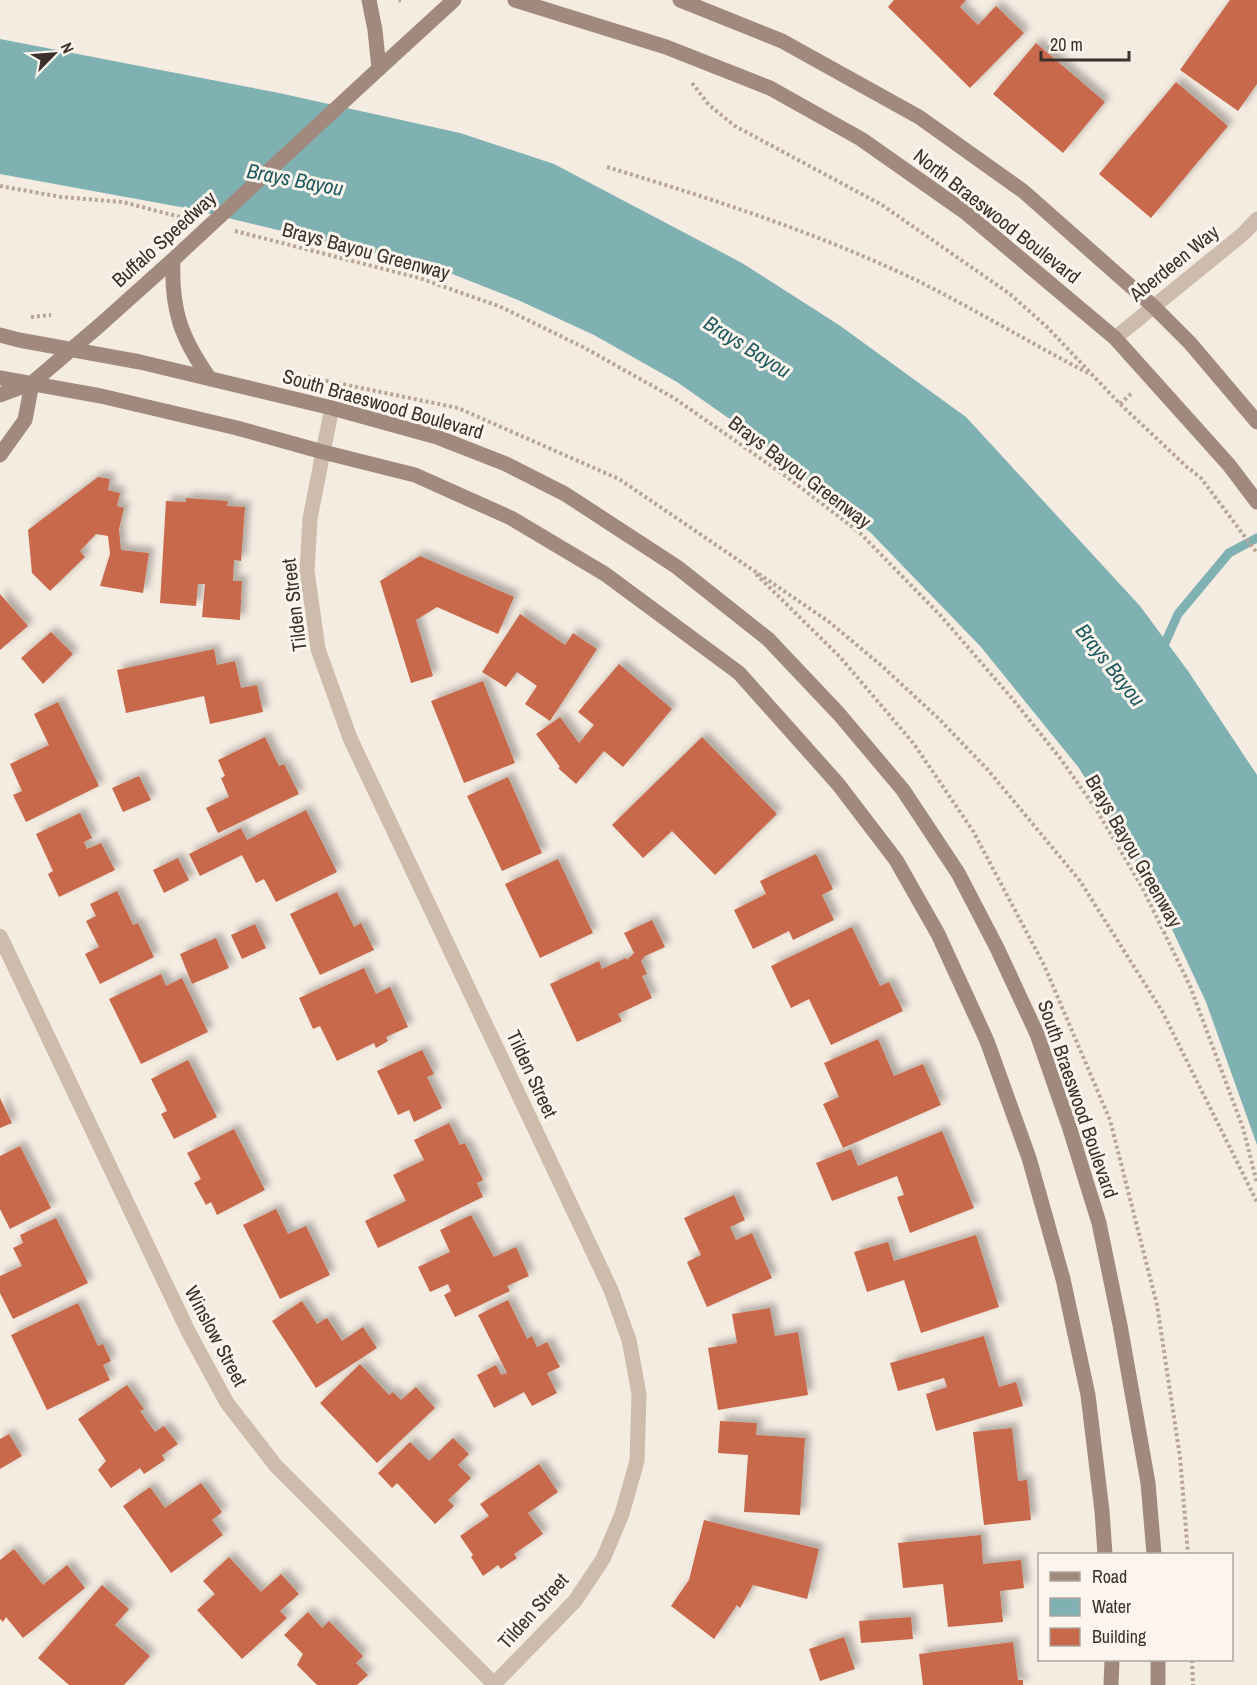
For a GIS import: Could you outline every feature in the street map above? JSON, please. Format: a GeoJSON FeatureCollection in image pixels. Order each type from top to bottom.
{"type":"FeatureCollection","features":[{"type":"Feature","properties":{"kind":"main road"},"geometry":{"type":"LineString","coordinates":[[369,0],[375,30],[374,73]]}},
{"type":"Feature","properties":{"kind":"main road","name":"Buffalo Speedway"},"geometry":{"type":"LineString","coordinates":[[0,395],[32,383],[73,348],[175,258],[454,0]]}},
{"type":"Feature","properties":{"kind":"main road","name":"North Braeswood Boulevard"},"geometry":{"type":"LineString","coordinates":[[515,0],[666,47],[759,84],[861,139],[965,212],[1115,338],[1229,465],[1257,502]]}},
{"type":"Feature","properties":{"kind":"main road","name":"North Braeswood Boulevard"},"geometry":{"type":"LineString","coordinates":[[680,0],[783,40],[919,117],[1023,191],[1153,306],[1190,343],[1257,422]]}},
{"type":"Feature","properties":{"kind":"main road"},"geometry":{"type":"LineString","coordinates":[[175,258],[172,286],[177,316],[185,341],[210,379]]}},
{"type":"Feature","properties":{"kind":"main road","name":"South Braeswood Boulevard"},"geometry":{"type":"LineString","coordinates":[[0,335],[73,348],[332,408],[437,437],[506,464],[565,494],[677,567],[768,639],[840,714],[903,790],[958,873],[997,948],[1037,1034],[1099,1222],[1148,1483],[1154,1553]]}},
{"type":"Feature","properties":{"kind":"main road"},"geometry":{"type":"LineString","coordinates":[[0,378],[101,396],[237,428],[415,475],[511,518],[605,574],[739,673],[838,784],[896,860],[938,934],[982,1030],[1029,1158],[1063,1280],[1088,1395],[1105,1553]]}},
{"type":"Feature","properties":{"kind":"main road"},"geometry":{"type":"LineString","coordinates":[[0,455],[25,420],[32,383]]}},
{"type":"Feature","properties":{"kind":"main road"},"geometry":{"type":"LineString","coordinates":[[1111,1685],[1112,1661]]}},
{"type":"Feature","properties":{"kind":"main road"},"geometry":{"type":"LineString","coordinates":[[1158,1661],[1158,1685]]}},
{"type":"Feature","properties":{"kind":"street","name":"Aberdeen Way"},"geometry":{"type":"LineString","coordinates":[[1115,338],[1243,234],[1257,219]]}},
{"type":"Feature","properties":{"kind":"street","name":"Tilden Street"},"geometry":{"type":"LineString","coordinates":[[332,408],[310,519],[307,571],[318,649],[350,738],[611,1290],[629,1340],[639,1394],[637,1461],[622,1514],[603,1559],[575,1601],[494,1685]]}},
{"type":"Feature","properties":{"kind":"street","name":"Winslow Street"},"geometry":{"type":"LineString","coordinates":[[0,936],[188,1331],[227,1403],[276,1466],[494,1685]]}},
{"type":"Feature","properties":{"kind":"path"},"geometry":{"type":"LineString","coordinates":[[691,81],[710,105],[735,126],[882,205],[1010,294],[1046,326],[1094,377],[1178,459],[1201,478],[1257,553]]}},
{"type":"Feature","properties":{"kind":"path"},"geometry":{"type":"LineString","coordinates":[[607,167],[762,216],[842,247],[918,282],[1094,377]]}},
{"type":"Feature","properties":{"kind":"path"},"geometry":{"type":"LineString","coordinates":[[0,186],[61,197],[123,202],[191,220]]}},
{"type":"Feature","properties":{"kind":"path","name":"Brays Bayou Greenway"},"geometry":{"type":"LineString","coordinates":[[225,229],[419,278],[501,307],[583,346],[674,398],[787,477],[859,532],[941,616],[1016,702],[1060,758],[1096,810],[1142,887],[1190,986],[1243,1128],[1257,1183]]}},
{"type":"Feature","properties":{"kind":"path"},"geometry":{"type":"LineString","coordinates":[[25,316],[33,318],[51,315]]}},
{"type":"Feature","properties":{"kind":"path"},"geometry":{"type":"LineString","coordinates":[[1192,1661],[1192,1685]]}},
{"type":"Feature","properties":{"kind":"water","name":"Brays Bayou"},"geometry":{"type":"Polygon","coordinates":[[[0,39],[279,93],[460,133],[554,164],[742,263],[839,325],[966,417],[1140,606],[1188,671],[1257,775],[1257,1145],[1206,1002],[1156,895],[1079,768],[981,647],[871,533],[747,431],[677,382],[594,335],[518,300],[437,268],[186,208],[0,174],[0,39]]]}},
{"type":"Feature","properties":{"kind":"building"},"geometry":{"type":"Polygon","coordinates":[[[894,0],[966,0],[960,7],[978,25],[996,6],[1024,33],[970,88],[888,7],[894,0]]]}},
{"type":"Feature","properties":{"kind":"building"},"geometry":{"type":"Polygon","coordinates":[[[1230,0],[1257,0],[1257,84],[1238,111],[1180,70],[1230,0]]]}},
{"type":"Feature","properties":{"kind":"building"},"geometry":{"type":"Polygon","coordinates":[[[1036,43],[1105,102],[1063,153],[993,94],[1036,43]]]}},
{"type":"Feature","properties":{"kind":"building"},"geometry":{"type":"Polygon","coordinates":[[[1176,82],[1228,126],[1151,218],[1099,174],[1176,82]]]}},
{"type":"Feature","properties":{"kind":"building"},"geometry":{"type":"Polygon","coordinates":[[[98,477],[110,479],[108,490],[120,493],[117,506],[124,508],[119,529],[121,550],[149,553],[143,593],[100,586],[110,554],[108,536],[96,534],[80,551],[85,557],[50,591],[32,573],[28,530],[98,477]]]}},
{"type":"Feature","properties":{"kind":"building"},"geometry":{"type":"Polygon","coordinates":[[[186,498],[228,501],[227,506],[245,507],[241,561],[234,560],[233,581],[242,581],[240,620],[202,617],[205,584],[198,584],[196,606],[160,603],[166,501],[186,502],[186,498]]]}},
{"type":"Feature","properties":{"kind":"building"},"geometry":{"type":"Polygon","coordinates":[[[420,556],[514,597],[498,634],[437,607],[416,620],[433,676],[411,683],[380,581],[420,556]]]}},
{"type":"Feature","properties":{"kind":"building"},"geometry":{"type":"Polygon","coordinates":[[[0,594],[28,626],[0,650],[0,594]]]}},
{"type":"Feature","properties":{"kind":"building"},"geometry":{"type":"Polygon","coordinates":[[[520,614],[565,645],[573,633],[597,649],[550,721],[525,704],[537,686],[517,672],[506,687],[482,672],[520,614]]]}},
{"type":"Feature","properties":{"kind":"building"},"geometry":{"type":"Polygon","coordinates":[[[51,632],[73,654],[43,684],[21,658],[51,632]]]}},
{"type":"Feature","properties":{"kind":"building"},"geometry":{"type":"Polygon","coordinates":[[[214,649],[217,665],[235,661],[241,688],[257,685],[263,712],[210,724],[204,696],[126,713],[117,670],[214,649]]]}},
{"type":"Feature","properties":{"kind":"building"},"geometry":{"type":"Polygon","coordinates":[[[619,664],[672,709],[623,767],[604,751],[576,784],[558,768],[560,767],[536,734],[560,717],[579,743],[594,725],[578,712],[619,664]]]}},
{"type":"Feature","properties":{"kind":"building"},"geometry":{"type":"Polygon","coordinates":[[[483,681],[515,763],[464,783],[431,701],[483,681]]]}},
{"type":"Feature","properties":{"kind":"building"},"geometry":{"type":"Polygon","coordinates":[[[58,702],[99,786],[26,822],[13,795],[22,791],[10,764],[49,745],[34,714],[58,702]]]}},
{"type":"Feature","properties":{"kind":"building"},"geometry":{"type":"Polygon","coordinates":[[[265,737],[279,766],[284,764],[299,794],[218,833],[206,808],[229,797],[221,778],[225,776],[218,760],[265,737]]]}},
{"type":"Feature","properties":{"kind":"building"},"geometry":{"type":"Polygon","coordinates":[[[702,737],[777,814],[715,875],[672,831],[643,858],[612,825],[702,737]]]}},
{"type":"Feature","properties":{"kind":"building"},"geometry":{"type":"Polygon","coordinates":[[[139,776],[151,800],[123,812],[112,788],[139,776]]]}},
{"type":"Feature","properties":{"kind":"building"},"geometry":{"type":"Polygon","coordinates":[[[508,777],[542,853],[502,871],[467,796],[508,777]]]}},
{"type":"Feature","properties":{"kind":"building"},"geometry":{"type":"Polygon","coordinates":[[[306,810],[337,872],[276,902],[264,879],[256,883],[242,855],[200,876],[189,854],[241,828],[247,840],[306,810]]]}},
{"type":"Feature","properties":{"kind":"building"},"geometry":{"type":"Polygon","coordinates":[[[80,813],[92,838],[84,842],[87,849],[101,843],[115,870],[59,897],[48,874],[53,871],[36,834],[80,813]]]}},
{"type":"Feature","properties":{"kind":"building"},"geometry":{"type":"Polygon","coordinates":[[[816,854],[833,889],[822,895],[834,920],[793,940],[789,931],[753,949],[734,910],[766,894],[760,881],[816,854]]]}},
{"type":"Feature","properties":{"kind":"building"},"geometry":{"type":"Polygon","coordinates":[[[178,858],[189,880],[164,893],[153,870],[178,858]]]}},
{"type":"Feature","properties":{"kind":"building"},"geometry":{"type":"Polygon","coordinates":[[[558,859],[593,933],[540,958],[505,884],[558,859]]]}},
{"type":"Feature","properties":{"kind":"building"},"geometry":{"type":"Polygon","coordinates":[[[117,891],[133,925],[138,923],[154,957],[100,984],[85,954],[99,947],[86,921],[96,916],[90,904],[117,891]]]}},
{"type":"Feature","properties":{"kind":"building"},"geometry":{"type":"Polygon","coordinates":[[[337,892],[354,927],[361,923],[374,950],[320,975],[290,914],[337,892]]]}},
{"type":"Feature","properties":{"kind":"building"},"geometry":{"type":"Polygon","coordinates":[[[652,920],[665,947],[645,956],[641,961],[647,974],[642,976],[652,998],[618,1014],[622,1021],[577,1042],[550,984],[599,961],[602,969],[626,958],[627,960],[634,953],[624,933],[652,920]]]}},
{"type":"Feature","properties":{"kind":"building"},"geometry":{"type":"Polygon","coordinates":[[[255,924],[266,948],[242,959],[231,935],[255,924]]]}},
{"type":"Feature","properties":{"kind":"building"},"geometry":{"type":"Polygon","coordinates":[[[852,927],[880,986],[889,982],[903,1011],[831,1045],[809,999],[791,1008],[771,966],[852,927]]]}},
{"type":"Feature","properties":{"kind":"building"},"geometry":{"type":"Polygon","coordinates":[[[216,938],[229,968],[192,984],[180,954],[216,938]]]}},
{"type":"Feature","properties":{"kind":"building"},"geometry":{"type":"Polygon","coordinates":[[[364,968],[376,994],[390,987],[408,1027],[386,1037],[388,1041],[376,1048],[374,1043],[337,1061],[320,1026],[313,1029],[299,998],[364,968]]]}},
{"type":"Feature","properties":{"kind":"building"},"geometry":{"type":"Polygon","coordinates":[[[161,974],[166,986],[182,978],[208,1032],[141,1064],[109,999],[161,974]]]}},
{"type":"Feature","properties":{"kind":"building"},"geometry":{"type":"Polygon","coordinates":[[[878,1039],[894,1076],[923,1064],[941,1105],[843,1148],[823,1104],[839,1097],[824,1063],[878,1039]]]}},
{"type":"Feature","properties":{"kind":"building"},"geometry":{"type":"Polygon","coordinates":[[[422,1050],[434,1074],[427,1077],[442,1108],[414,1122],[409,1110],[398,1115],[377,1071],[422,1050]]]}},
{"type":"Feature","properties":{"kind":"building"},"geometry":{"type":"Polygon","coordinates":[[[188,1060],[217,1117],[174,1139],[161,1114],[167,1111],[151,1079],[188,1060]]]}},
{"type":"Feature","properties":{"kind":"building"},"geometry":{"type":"Polygon","coordinates":[[[0,1098],[12,1123],[0,1128],[0,1098]]]}},
{"type":"Feature","properties":{"kind":"building"},"geometry":{"type":"Polygon","coordinates":[[[449,1123],[460,1145],[465,1143],[483,1180],[477,1183],[483,1197],[378,1248],[365,1221],[406,1201],[393,1175],[424,1160],[414,1140],[449,1123]]]}},
{"type":"Feature","properties":{"kind":"building"},"geometry":{"type":"Polygon","coordinates":[[[234,1129],[265,1190],[217,1215],[211,1202],[206,1205],[194,1183],[201,1179],[187,1153],[234,1129]]]}},
{"type":"Feature","properties":{"kind":"building"},"geometry":{"type":"Polygon","coordinates":[[[942,1131],[974,1208],[910,1233],[897,1197],[904,1195],[897,1176],[832,1201],[816,1163],[851,1149],[858,1166],[942,1131]]]}},
{"type":"Feature","properties":{"kind":"building"},"geometry":{"type":"Polygon","coordinates":[[[20,1146],[51,1208],[10,1229],[0,1209],[0,1156],[20,1146]]]}},
{"type":"Feature","properties":{"kind":"building"},"geometry":{"type":"Polygon","coordinates":[[[734,1195],[745,1220],[730,1227],[736,1240],[752,1233],[772,1278],[707,1307],[687,1262],[701,1255],[684,1218],[734,1195]]]}},
{"type":"Feature","properties":{"kind":"building"},"geometry":{"type":"Polygon","coordinates":[[[276,1209],[288,1234],[306,1226],[330,1275],[280,1299],[243,1225],[276,1209]]]}},
{"type":"Feature","properties":{"kind":"building"},"geometry":{"type":"Polygon","coordinates":[[[471,1215],[494,1257],[516,1247],[529,1276],[507,1286],[510,1291],[455,1317],[444,1295],[451,1291],[448,1284],[430,1292],[418,1267],[450,1252],[440,1230],[471,1215]]]}},
{"type":"Feature","properties":{"kind":"building"},"geometry":{"type":"Polygon","coordinates":[[[56,1218],[88,1283],[13,1319],[0,1293],[0,1276],[22,1266],[13,1248],[23,1243],[20,1235],[56,1218]]]}},
{"type":"Feature","properties":{"kind":"building"},"geometry":{"type":"Polygon","coordinates":[[[976,1235],[999,1307],[921,1333],[904,1280],[867,1292],[854,1252],[888,1242],[894,1261],[976,1235]]]}},
{"type":"Feature","properties":{"kind":"building"},"geometry":{"type":"Polygon","coordinates":[[[508,1300],[527,1339],[532,1336],[537,1347],[547,1342],[560,1367],[547,1373],[557,1393],[532,1406],[524,1392],[494,1408],[477,1375],[496,1365],[501,1375],[507,1373],[478,1315],[508,1300]]]}},
{"type":"Feature","properties":{"kind":"building"},"geometry":{"type":"Polygon","coordinates":[[[302,1301],[317,1324],[327,1318],[342,1341],[363,1327],[377,1348],[316,1388],[272,1321],[302,1301]]]}},
{"type":"Feature","properties":{"kind":"building"},"geometry":{"type":"Polygon","coordinates":[[[78,1303],[98,1346],[103,1344],[111,1361],[103,1365],[110,1380],[47,1410],[11,1335],[78,1303]]]}},
{"type":"Feature","properties":{"kind":"building"},"geometry":{"type":"Polygon","coordinates":[[[770,1308],[775,1336],[798,1332],[808,1395],[718,1410],[708,1348],[737,1343],[732,1314],[770,1308]]]}},
{"type":"Feature","properties":{"kind":"building"},"geometry":{"type":"Polygon","coordinates":[[[984,1336],[999,1387],[1016,1382],[1023,1406],[936,1431],[926,1394],[947,1387],[944,1378],[898,1391],[890,1363],[984,1336]]]}},
{"type":"Feature","properties":{"kind":"building"},"geometry":{"type":"Polygon","coordinates":[[[360,1364],[389,1395],[393,1392],[401,1400],[416,1387],[435,1408],[377,1463],[320,1403],[360,1364]]]}},
{"type":"Feature","properties":{"kind":"building"},"geometry":{"type":"Polygon","coordinates":[[[127,1385],[144,1409],[140,1411],[155,1432],[164,1426],[178,1444],[162,1455],[165,1460],[144,1474],[140,1468],[111,1488],[98,1470],[106,1461],[78,1419],[127,1385]]]}},
{"type":"Feature","properties":{"kind":"building"},"geometry":{"type":"Polygon","coordinates":[[[720,1421],[757,1423],[756,1435],[805,1438],[800,1515],[744,1512],[748,1455],[718,1453],[720,1421]]]}},
{"type":"Feature","properties":{"kind":"building"},"geometry":{"type":"Polygon","coordinates":[[[1012,1428],[1018,1481],[1027,1480],[1031,1520],[984,1525],[973,1432],[1012,1428]]]}},
{"type":"Feature","properties":{"kind":"building"},"geometry":{"type":"Polygon","coordinates":[[[9,1434],[22,1456],[0,1469],[0,1439],[9,1434]]]}},
{"type":"Feature","properties":{"kind":"building"},"geometry":{"type":"Polygon","coordinates":[[[453,1438],[469,1454],[458,1465],[471,1478],[448,1500],[454,1506],[435,1524],[397,1483],[392,1488],[378,1473],[410,1442],[429,1461],[453,1438]]]}},
{"type":"Feature","properties":{"kind":"building"},"geometry":{"type":"Polygon","coordinates":[[[539,1464],[558,1492],[528,1513],[543,1534],[514,1554],[517,1558],[501,1569],[498,1565],[483,1576],[460,1536],[489,1516],[480,1504],[539,1464]]]}},
{"type":"Feature","properties":{"kind":"building"},"geometry":{"type":"Polygon","coordinates":[[[201,1483],[222,1512],[212,1520],[223,1535],[171,1573],[123,1506],[150,1487],[165,1508],[201,1483]]]}},
{"type":"Feature","properties":{"kind":"building"},"geometry":{"type":"Polygon","coordinates":[[[704,1520],[819,1549],[807,1599],[753,1585],[740,1608],[737,1605],[714,1639],[671,1606],[689,1580],[704,1520]]]}},
{"type":"Feature","properties":{"kind":"building"},"geometry":{"type":"Polygon","coordinates":[[[981,1535],[983,1564],[1021,1560],[1024,1588],[1000,1591],[1003,1622],[948,1627],[943,1584],[903,1588],[898,1543],[981,1535]]]}},
{"type":"Feature","properties":{"kind":"building"},"geometry":{"type":"Polygon","coordinates":[[[14,1549],[43,1585],[67,1565],[85,1588],[23,1638],[6,1617],[3,1622],[0,1619],[0,1560],[14,1549]]]}},
{"type":"Feature","properties":{"kind":"building"},"geometry":{"type":"Polygon","coordinates":[[[229,1557],[261,1592],[281,1574],[299,1594],[280,1611],[287,1618],[242,1659],[197,1610],[215,1594],[203,1581],[229,1557]]]}},
{"type":"Feature","properties":{"kind":"building"},"geometry":{"type":"Polygon","coordinates":[[[102,1585],[129,1609],[115,1625],[150,1656],[124,1685],[69,1685],[38,1658],[102,1585]]]}},
{"type":"Feature","properties":{"kind":"building"},"geometry":{"type":"Polygon","coordinates":[[[308,1612],[322,1628],[329,1621],[363,1656],[356,1663],[368,1675],[357,1685],[317,1685],[297,1665],[303,1654],[284,1635],[308,1612]]]}},
{"type":"Feature","properties":{"kind":"building"},"geometry":{"type":"Polygon","coordinates":[[[911,1617],[913,1639],[861,1643],[859,1621],[911,1617]]]}},
{"type":"Feature","properties":{"kind":"building"},"geometry":{"type":"Polygon","coordinates":[[[844,1637],[855,1669],[820,1681],[809,1649],[844,1637]]]}},
{"type":"Feature","properties":{"kind":"building"},"geometry":{"type":"Polygon","coordinates":[[[1013,1642],[1018,1680],[1023,1680],[1023,1685],[923,1685],[919,1654],[1013,1642]]]}},
{"type":"Feature","properties":{"kind":"waterway"},"geometry":{"type":"LineString","coordinates":[[1162,650],[1178,614],[1229,553],[1257,538]]}}]}
